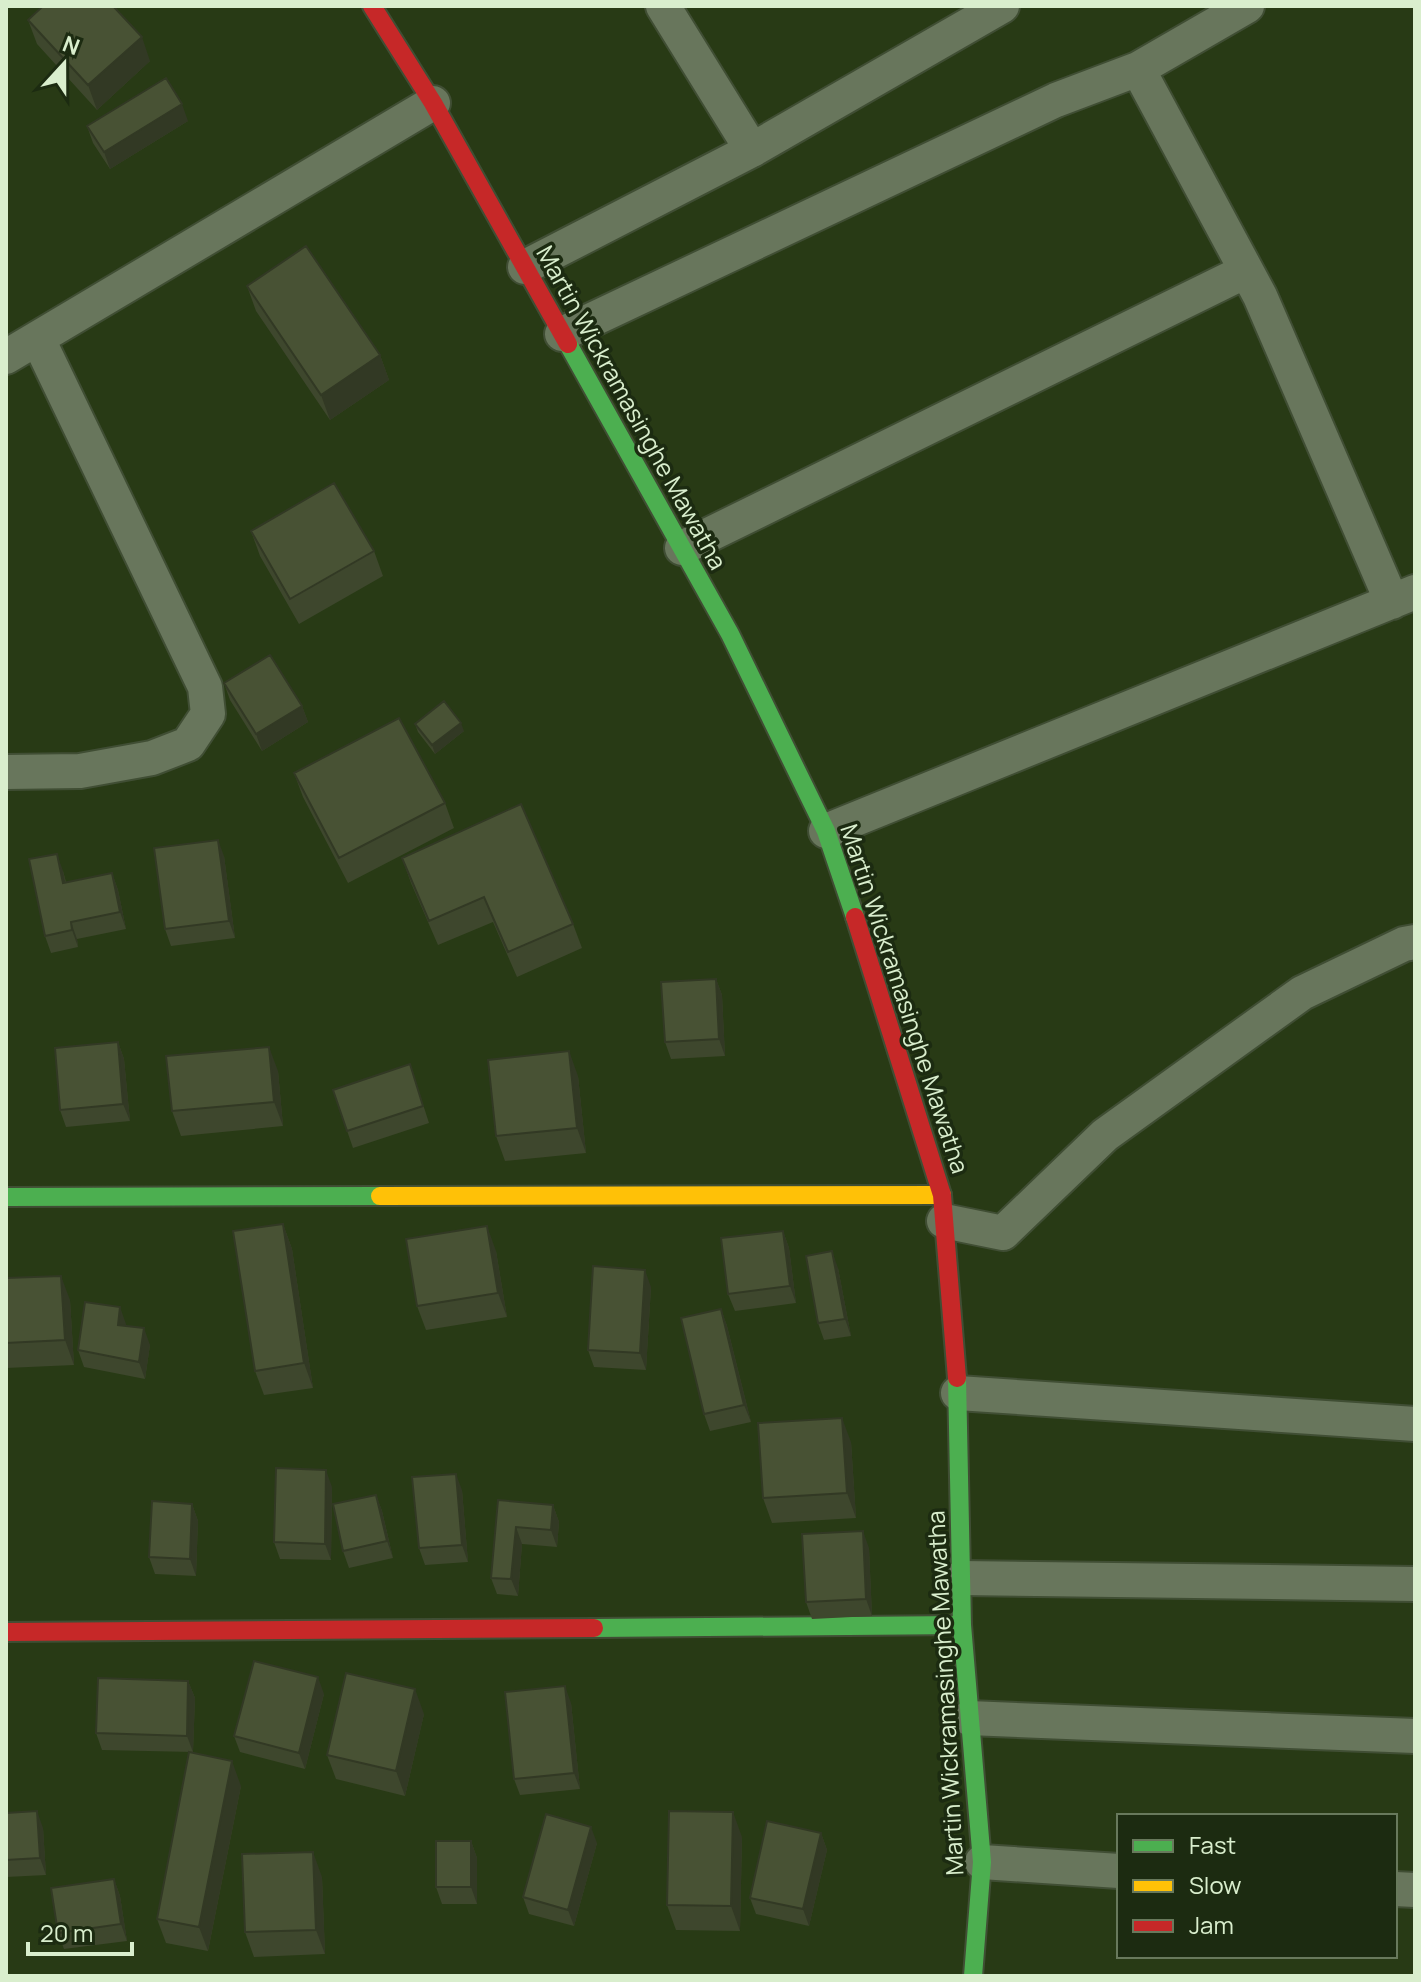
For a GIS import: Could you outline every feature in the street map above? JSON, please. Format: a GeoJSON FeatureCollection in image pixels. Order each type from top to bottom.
{"type":"FeatureCollection","features":[{"type":"Feature","properties":{"kind":"street","name":"Martin Wickramasinghe Mawatha"},"geometry":{"type":"LineString","coordinates":[[372,6],[433,103],[730,634],[826,831],[943,1208],[958,1393],[962,1625],[982,1862],[973,1976]]}},
{"type":"Feature","properties":{"kind":"street"},"geometry":{"type":"LineString","coordinates":[[663,6],[752,150]]}},
{"type":"Feature","properties":{"kind":"street"},"geometry":{"type":"LineString","coordinates":[[525,267],[752,150],[1002,6]]}},
{"type":"Feature","properties":{"kind":"street"},"geometry":{"type":"LineString","coordinates":[[562,334],[1056,100],[1138,69],[1247,6]]}},
{"type":"Feature","properties":{"kind":"street"},"geometry":{"type":"LineString","coordinates":[[826,831],[1403,597],[1246,271],[1138,69]]}},
{"type":"Feature","properties":{"kind":"street"},"geometry":{"type":"LineString","coordinates":[[6,357],[433,103]]}},
{"type":"Feature","properties":{"kind":"street"},"geometry":{"type":"LineString","coordinates":[[682,548],[1246,271]]}},
{"type":"Feature","properties":{"kind":"street"},"geometry":{"type":"LineString","coordinates":[[6,772],[80,771],[152,758],[188,744],[208,714],[205,687],[38,339]]}},
{"type":"Feature","properties":{"kind":"street"},"geometry":{"type":"LineString","coordinates":[[6,1197],[943,1208],[1003,1233],[1105,1135],[1302,993],[1404,944],[1415,942]]}},
{"type":"Feature","properties":{"kind":"street"},"geometry":{"type":"LineString","coordinates":[[958,1393],[1415,1424]]}},
{"type":"Feature","properties":{"kind":"street"},"geometry":{"type":"LineString","coordinates":[[961,1578],[1415,1584]]}},
{"type":"Feature","properties":{"kind":"street"},"geometry":{"type":"LineString","coordinates":[[6,1632],[962,1625]]}},
{"type":"Feature","properties":{"kind":"street"},"geometry":{"type":"LineString","coordinates":[[969,1718],[1415,1736]]}},
{"type":"Feature","properties":{"kind":"street"},"geometry":{"type":"LineString","coordinates":[[982,1862],[1117,1871]]}},
{"type":"Feature","properties":{"kind":"building"},"geometry":{"type":"Polygon","coordinates":[[[43,6],[113,6],[142,37],[88,85],[28,20],[43,6]]]}},
{"type":"Feature","properties":{"kind":"building"},"geometry":{"type":"Polygon","coordinates":[[[166,78],[182,104],[104,152],[87,126],[166,78]]]}},
{"type":"Feature","properties":{"kind":"building"},"geometry":{"type":"Polygon","coordinates":[[[306,246],[380,355],[321,395],[247,286],[306,246]]]}},
{"type":"Feature","properties":{"kind":"building"},"geometry":{"type":"Polygon","coordinates":[[[334,483],[374,551],[290,599],[251,531],[334,483]]]}},
{"type":"Feature","properties":{"kind":"building"},"geometry":{"type":"Polygon","coordinates":[[[270,655],[302,706],[256,734],[224,683],[270,655]]]}},
{"type":"Feature","properties":{"kind":"building"},"geometry":{"type":"Polygon","coordinates":[[[444,701],[461,723],[432,745],[415,724],[444,701]]]}},
{"type":"Feature","properties":{"kind":"building"},"geometry":{"type":"Polygon","coordinates":[[[399,718],[445,803],[339,858],[294,773],[399,718]]]}},
{"type":"Feature","properties":{"kind":"building"},"geometry":{"type":"Polygon","coordinates":[[[521,804],[573,924],[508,952],[484,897],[429,921],[402,858],[521,804]]]}},
{"type":"Feature","properties":{"kind":"building"},"geometry":{"type":"Polygon","coordinates":[[[218,840],[229,921],[165,929],[154,848],[218,840]]]}},
{"type":"Feature","properties":{"kind":"building"},"geometry":{"type":"Polygon","coordinates":[[[57,854],[63,883],[112,873],[120,912],[71,922],[72,930],[45,936],[29,859],[57,854]]]}},
{"type":"Feature","properties":{"kind":"building"},"geometry":{"type":"Polygon","coordinates":[[[716,979],[719,1039],[665,1042],[661,982],[716,979]]]}},
{"type":"Feature","properties":{"kind":"building"},"geometry":{"type":"Polygon","coordinates":[[[118,1042],[123,1104],[60,1110],[55,1048],[118,1042]]]}},
{"type":"Feature","properties":{"kind":"building"},"geometry":{"type":"Polygon","coordinates":[[[269,1047],[274,1102],[172,1111],[166,1056],[269,1047]]]}},
{"type":"Feature","properties":{"kind":"building"},"geometry":{"type":"Polygon","coordinates":[[[569,1051],[577,1128],[496,1136],[488,1060],[569,1051]]]}},
{"type":"Feature","properties":{"kind":"building"},"geometry":{"type":"Polygon","coordinates":[[[410,1064],[423,1106],[347,1131],[333,1090],[410,1064]]]}},
{"type":"Feature","properties":{"kind":"building"},"geometry":{"type":"Polygon","coordinates":[[[283,1224],[304,1363],[255,1371],[233,1231],[283,1224]]]}},
{"type":"Feature","properties":{"kind":"building"},"geometry":{"type":"Polygon","coordinates":[[[487,1226],[498,1293],[417,1306],[406,1239],[487,1226]]]}},
{"type":"Feature","properties":{"kind":"building"},"geometry":{"type":"Polygon","coordinates":[[[783,1231],[790,1286],[728,1294],[721,1238],[783,1231]]]}},
{"type":"Feature","properties":{"kind":"building"},"geometry":{"type":"Polygon","coordinates":[[[832,1251],[845,1319],[818,1323],[806,1256],[832,1251]]]}},
{"type":"Feature","properties":{"kind":"building"},"geometry":{"type":"Polygon","coordinates":[[[593,1266],[645,1270],[640,1353],[588,1350],[593,1266]]]}},
{"type":"Feature","properties":{"kind":"building"},"geometry":{"type":"Polygon","coordinates":[[[61,1276],[65,1340],[6,1343],[6,1278],[61,1276]]]}},
{"type":"Feature","properties":{"kind":"building"},"geometry":{"type":"Polygon","coordinates":[[[85,1302],[120,1307],[118,1325],[144,1328],[139,1362],[78,1350],[85,1302]]]}},
{"type":"Feature","properties":{"kind":"building"},"geometry":{"type":"Polygon","coordinates":[[[721,1309],[744,1405],[704,1414],[681,1318],[721,1309]]]}},
{"type":"Feature","properties":{"kind":"building"},"geometry":{"type":"Polygon","coordinates":[[[842,1418],[847,1493],[763,1498],[758,1423],[842,1418]]]}},
{"type":"Feature","properties":{"kind":"building"},"geometry":{"type":"Polygon","coordinates":[[[276,1468],[326,1470],[325,1544],[274,1542],[276,1468]]]}},
{"type":"Feature","properties":{"kind":"building"},"geometry":{"type":"Polygon","coordinates":[[[456,1474],[462,1545],[419,1548],[412,1477],[456,1474]]]}},
{"type":"Feature","properties":{"kind":"building"},"geometry":{"type":"Polygon","coordinates":[[[376,1495],[387,1541],[343,1551],[333,1504],[376,1495]]]}},
{"type":"Feature","properties":{"kind":"building"},"geometry":{"type":"Polygon","coordinates":[[[498,1500],[553,1505],[551,1530],[516,1527],[511,1579],[491,1578],[498,1500]]]}},
{"type":"Feature","properties":{"kind":"building"},"geometry":{"type":"Polygon","coordinates":[[[152,1501],[192,1504],[190,1559],[149,1557],[152,1501]]]}},
{"type":"Feature","properties":{"kind":"building"},"geometry":{"type":"Polygon","coordinates":[[[863,1531],[866,1599],[806,1602],[802,1534],[863,1531]]]}},
{"type":"Feature","properties":{"kind":"building"},"geometry":{"type":"Polygon","coordinates":[[[254,1661],[318,1677],[299,1753],[234,1736],[254,1661]]]}},
{"type":"Feature","properties":{"kind":"building"},"geometry":{"type":"Polygon","coordinates":[[[346,1673],[415,1689],[396,1771],[327,1755],[346,1673]]]}},
{"type":"Feature","properties":{"kind":"building"},"geometry":{"type":"Polygon","coordinates":[[[98,1678],[188,1681],[187,1736],[96,1733],[98,1678]]]}},
{"type":"Feature","properties":{"kind":"building"},"geometry":{"type":"Polygon","coordinates":[[[565,1686],[574,1773],[514,1779],[505,1692],[565,1686]]]}},
{"type":"Feature","properties":{"kind":"building"},"geometry":{"type":"Polygon","coordinates":[[[189,1752],[232,1761],[199,1927],[157,1919],[189,1752]]]}},
{"type":"Feature","properties":{"kind":"building"},"geometry":{"type":"Polygon","coordinates":[[[37,1811],[40,1858],[6,1860],[6,1813],[37,1811]]]}},
{"type":"Feature","properties":{"kind":"building"},"geometry":{"type":"Polygon","coordinates":[[[669,1811],[733,1812],[731,1906],[667,1905],[669,1811]]]}},
{"type":"Feature","properties":{"kind":"building"},"geometry":{"type":"Polygon","coordinates":[[[546,1814],[591,1827],[568,1910],[523,1897],[546,1814]]]}},
{"type":"Feature","properties":{"kind":"building"},"geometry":{"type":"Polygon","coordinates":[[[767,1821],[821,1833],[803,1909],[750,1898],[767,1821]]]}},
{"type":"Feature","properties":{"kind":"building"},"geometry":{"type":"Polygon","coordinates":[[[436,1841],[471,1841],[471,1887],[436,1887],[436,1841]]]}},
{"type":"Feature","properties":{"kind":"building"},"geometry":{"type":"Polygon","coordinates":[[[313,1852],[316,1930],[245,1932],[242,1854],[313,1852]]]}},
{"type":"Feature","properties":{"kind":"building"},"geometry":{"type":"Polygon","coordinates":[[[114,1879],[121,1924],[58,1933],[51,1888],[114,1879]]]}},
{"type":"Feature","properties":{"kind":"traffic: fast"},"geometry":{"type":"LineString","coordinates":[[568,344],[730,634],[826,831],[855,917]]}},
{"type":"Feature","properties":{"kind":"traffic: fast"},"geometry":{"type":"LineString","coordinates":[[6,1197],[380,1196]]}},
{"type":"Feature","properties":{"kind":"traffic: fast"},"geometry":{"type":"LineString","coordinates":[[957,1378],[962,1625],[982,1862],[973,1976]]}},
{"type":"Feature","properties":{"kind":"traffic: fast"},"geometry":{"type":"LineString","coordinates":[[594,1628],[962,1625]]}},
{"type":"Feature","properties":{"kind":"traffic: slow"},"geometry":{"type":"LineString","coordinates":[[380,1196],[942,1195]]}},
{"type":"Feature","properties":{"kind":"traffic: jam"},"geometry":{"type":"LineString","coordinates":[[372,6],[433,103],[568,344]]}},
{"type":"Feature","properties":{"kind":"traffic: jam"},"geometry":{"type":"LineString","coordinates":[[855,917],[942,1195],[957,1378]]}},
{"type":"Feature","properties":{"kind":"traffic: jam"},"geometry":{"type":"LineString","coordinates":[[6,1632],[594,1628]]}}]}
